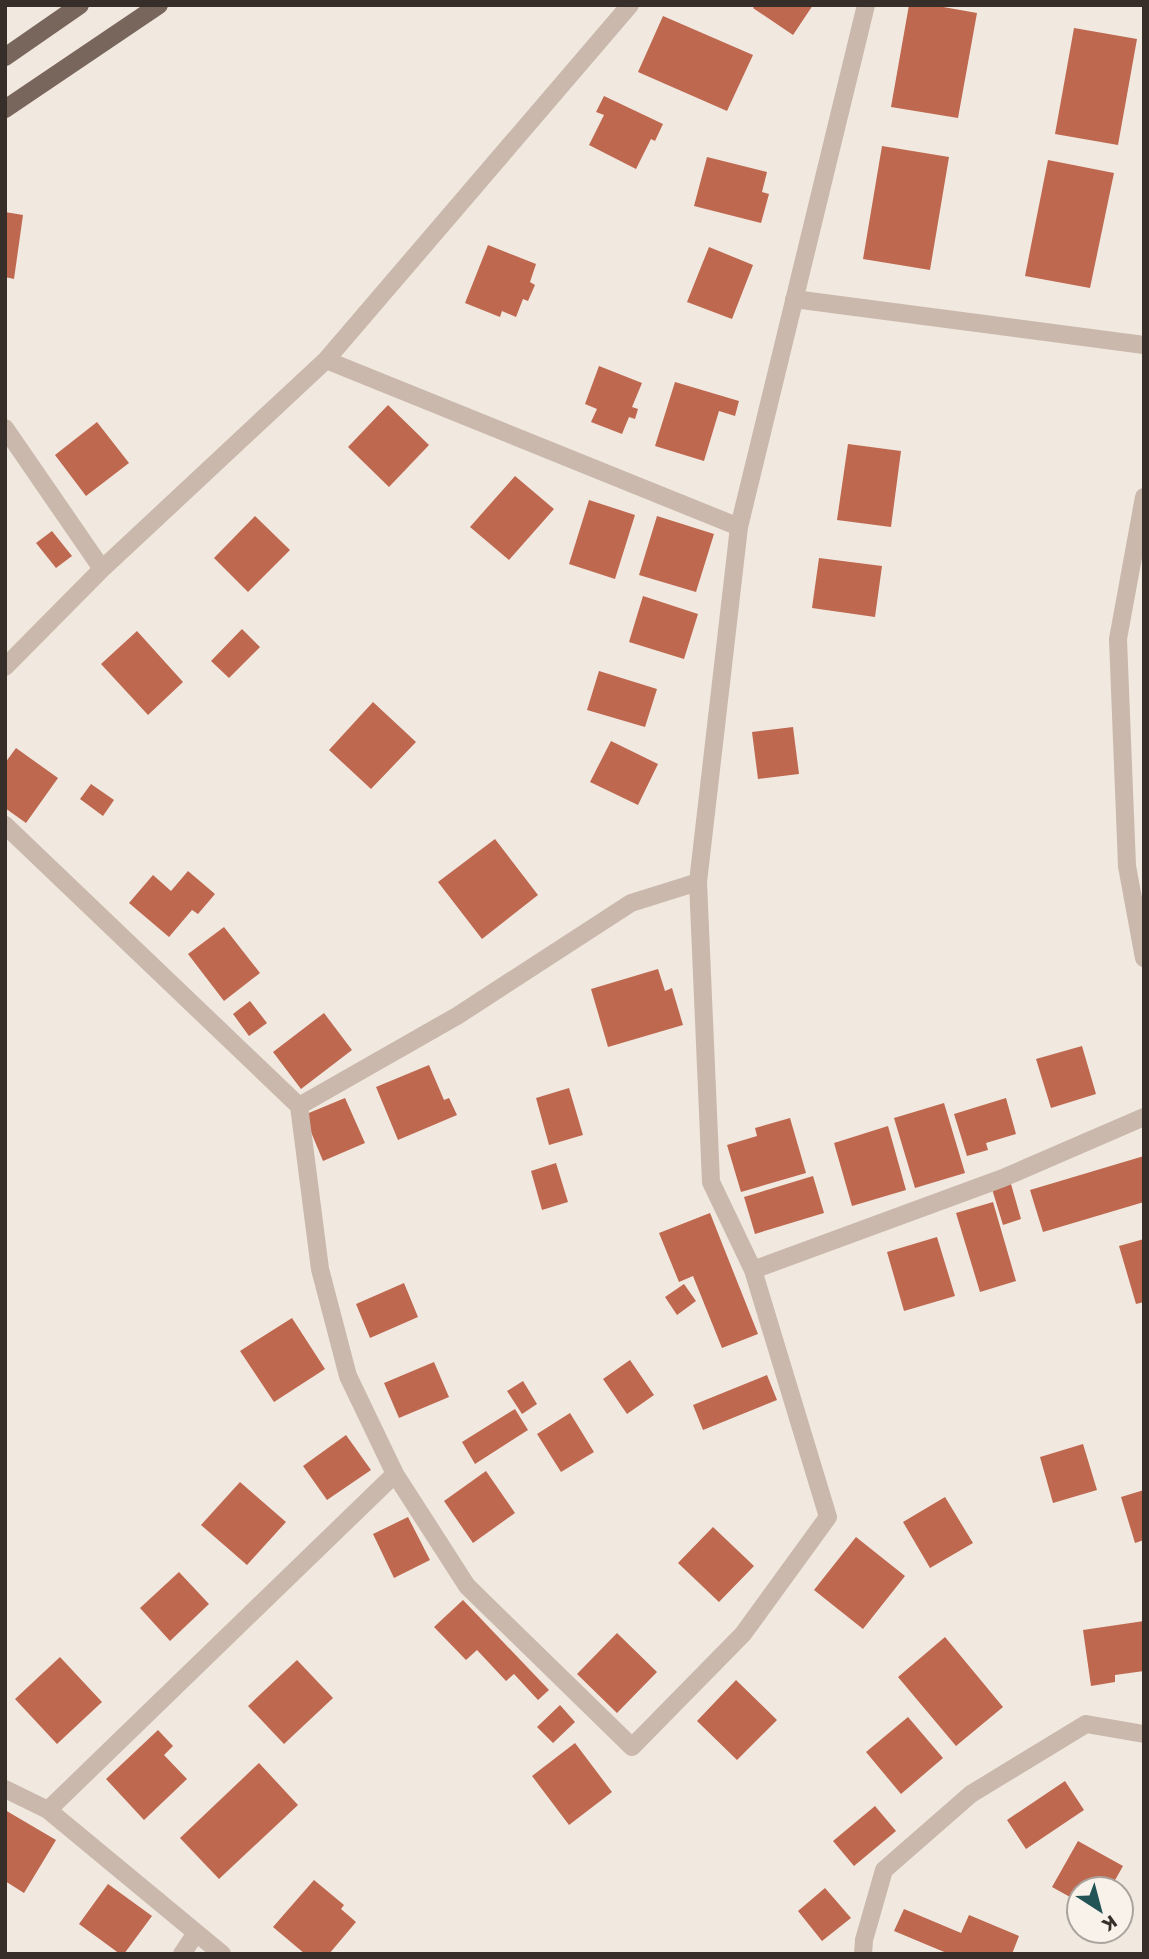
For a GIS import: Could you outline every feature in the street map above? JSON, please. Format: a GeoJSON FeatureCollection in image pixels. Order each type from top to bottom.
{"type":"FeatureCollection","features":[{"type":"Feature","properties":{"kind":"main road"},"geometry":{"type":"LineString","coordinates":[[5,57],[80,5]]}},
{"type":"Feature","properties":{"kind":"main road"},"geometry":{"type":"LineString","coordinates":[[5,109],[159,5]]}},
{"type":"Feature","properties":{"kind":"street"},"geometry":{"type":"LineString","coordinates":[[5,667],[102,569],[326,360],[630,5]]}},
{"type":"Feature","properties":{"kind":"street"},"geometry":{"type":"LineString","coordinates":[[5,825],[299,1107],[320,1269],[344,1363],[395,1474],[467,1586],[632,1746],[743,1634],[828,1517],[753,1270],[711,1182],[698,882],[739,527],[866,5]]}},
{"type":"Feature","properties":{"kind":"street"},"geometry":{"type":"LineString","coordinates":[[794,299],[1144,345]]}},
{"type":"Feature","properties":{"kind":"street"},"geometry":{"type":"LineString","coordinates":[[326,360],[739,527]]}},
{"type":"Feature","properties":{"kind":"street"},"geometry":{"type":"LineString","coordinates":[[5,428],[102,569]]}},
{"type":"Feature","properties":{"kind":"street"},"geometry":{"type":"LineString","coordinates":[[1144,497],[1118,639],[1144,958]]}},
{"type":"Feature","properties":{"kind":"street"},"geometry":{"type":"LineString","coordinates":[[299,1107],[457,1016],[631,903],[698,882]]}},
{"type":"Feature","properties":{"kind":"street"},"geometry":{"type":"LineString","coordinates":[[753,1270],[1003,1178],[1144,1117]]}},
{"type":"Feature","properties":{"kind":"street"},"geometry":{"type":"LineString","coordinates":[[48,1811],[395,1474]]}},
{"type":"Feature","properties":{"kind":"street"},"geometry":{"type":"LineString","coordinates":[[863,1954],[864,1940],[884,1870],[971,1794],[1086,1724],[1144,1734]]}},
{"type":"Feature","properties":{"kind":"street"},"geometry":{"type":"LineString","coordinates":[[5,1789],[48,1811],[222,1954]]}},
{"type":"Feature","properties":{"kind":"street"},"geometry":{"type":"LineString","coordinates":[[182,1954],[196,1933]]}},
{"type":"Feature","properties":{"kind":"building"},"geometry":{"type":"Polygon","coordinates":[[[755,5],[813,5],[793,35],[753,8],[755,5]]]}},
{"type":"Feature","properties":{"kind":"building"},"geometry":{"type":"Polygon","coordinates":[[[909,5],[932,5],[977,13],[958,118],[891,107],[909,5]]]}},
{"type":"Feature","properties":{"kind":"building"},"geometry":{"type":"Polygon","coordinates":[[[663,16],[753,55],[727,111],[638,72],[663,16]]]}},
{"type":"Feature","properties":{"kind":"building"},"geometry":{"type":"Polygon","coordinates":[[[1074,28],[1137,39],[1118,145],[1055,134],[1074,28]]]}},
{"type":"Feature","properties":{"kind":"building"},"geometry":{"type":"Polygon","coordinates":[[[604,96],[663,124],[655,141],[651,139],[636,169],[589,145],[604,115],[596,112],[604,96]]]}},
{"type":"Feature","properties":{"kind":"building"},"geometry":{"type":"Polygon","coordinates":[[[882,146],[949,157],[930,270],[863,259],[882,146]]]}},
{"type":"Feature","properties":{"kind":"building"},"geometry":{"type":"Polygon","coordinates":[[[707,157],[767,172],[762,192],[769,194],[761,223],[694,206],[707,157]]]}},
{"type":"Feature","properties":{"kind":"building"},"geometry":{"type":"Polygon","coordinates":[[[1048,160],[1114,173],[1090,288],[1025,276],[1048,160]]]}},
{"type":"Feature","properties":{"kind":"building"},"geometry":{"type":"Polygon","coordinates":[[[5,212],[23,215],[14,279],[5,277],[5,212]]]}},
{"type":"Feature","properties":{"kind":"building"},"geometry":{"type":"Polygon","coordinates":[[[488,245],[536,264],[530,282],[535,285],[528,301],[523,299],[516,317],[502,311],[500,317],[465,303],[488,245]]]}},
{"type":"Feature","properties":{"kind":"building"},"geometry":{"type":"Polygon","coordinates":[[[709,247],[753,265],[732,319],[687,302],[709,247]]]}},
{"type":"Feature","properties":{"kind":"building"},"geometry":{"type":"Polygon","coordinates":[[[599,366],[642,383],[632,407],[638,409],[635,419],[629,417],[622,434],[591,422],[597,409],[585,404],[599,366]]]}},
{"type":"Feature","properties":{"kind":"building"},"geometry":{"type":"Polygon","coordinates":[[[675,382],[739,401],[735,416],[719,411],[704,461],[655,446],[675,382]]]}},
{"type":"Feature","properties":{"kind":"building"},"geometry":{"type":"Polygon","coordinates":[[[388,405],[429,445],[389,487],[348,447],[388,405]]]}},
{"type":"Feature","properties":{"kind":"building"},"geometry":{"type":"Polygon","coordinates":[[[97,422],[129,463],[86,496],[55,455],[97,422]]]}},
{"type":"Feature","properties":{"kind":"building"},"geometry":{"type":"Polygon","coordinates":[[[848,444],[901,451],[891,527],[837,520],[848,444]]]}},
{"type":"Feature","properties":{"kind":"building"},"geometry":{"type":"Polygon","coordinates":[[[515,476],[554,509],[509,560],[470,527],[515,476]]]}},
{"type":"Feature","properties":{"kind":"building"},"geometry":{"type":"Polygon","coordinates":[[[589,500],[635,515],[615,579],[569,564],[589,500]]]}},
{"type":"Feature","properties":{"kind":"building"},"geometry":{"type":"Polygon","coordinates":[[[255,516],[290,550],[248,592],[214,558],[255,516]]]}},
{"type":"Feature","properties":{"kind":"building"},"geometry":{"type":"Polygon","coordinates":[[[657,516],[714,534],[696,592],[639,575],[657,516]]]}},
{"type":"Feature","properties":{"kind":"building"},"geometry":{"type":"Polygon","coordinates":[[[52,531],[72,556],[56,568],[36,543],[52,531]]]}},
{"type":"Feature","properties":{"kind":"building"},"geometry":{"type":"Polygon","coordinates":[[[819,558],[882,566],[875,617],[812,608],[819,558]]]}},
{"type":"Feature","properties":{"kind":"building"},"geometry":{"type":"Polygon","coordinates":[[[643,596],[698,614],[684,659],[629,642],[643,596]]]}},
{"type":"Feature","properties":{"kind":"building"},"geometry":{"type":"Polygon","coordinates":[[[242,629],[260,647],[229,678],[211,661],[242,629]]]}},
{"type":"Feature","properties":{"kind":"building"},"geometry":{"type":"Polygon","coordinates":[[[137,631],[183,682],[148,715],[101,664],[137,631]]]}},
{"type":"Feature","properties":{"kind":"building"},"geometry":{"type":"Polygon","coordinates":[[[599,671],[657,689],[645,727],[587,710],[599,671]]]}},
{"type":"Feature","properties":{"kind":"building"},"geometry":{"type":"Polygon","coordinates":[[[373,702],[416,742],[371,789],[329,750],[373,702]]]}},
{"type":"Feature","properties":{"kind":"building"},"geometry":{"type":"Polygon","coordinates":[[[793,727],[799,774],[758,779],[752,732],[793,727]]]}},
{"type":"Feature","properties":{"kind":"building"},"geometry":{"type":"Polygon","coordinates":[[[611,741],[658,764],[638,805],[590,782],[611,741]]]}},
{"type":"Feature","properties":{"kind":"building"},"geometry":{"type":"Polygon","coordinates":[[[16,748],[58,778],[26,823],[5,808],[5,763],[16,748]]]}},
{"type":"Feature","properties":{"kind":"building"},"geometry":{"type":"Polygon","coordinates":[[[91,784],[114,800],[103,816],[80,799],[91,784]]]}},
{"type":"Feature","properties":{"kind":"building"},"geometry":{"type":"Polygon","coordinates":[[[495,839],[538,895],[482,939],[438,882],[495,839]]]}},
{"type":"Feature","properties":{"kind":"building"},"geometry":{"type":"Polygon","coordinates":[[[188,871],[215,894],[198,914],[192,910],[169,937],[129,903],[153,875],[171,891],[188,871]]]}},
{"type":"Feature","properties":{"kind":"building"},"geometry":{"type":"Polygon","coordinates":[[[224,927],[260,973],[224,1001],[188,954],[224,927]]]}},
{"type":"Feature","properties":{"kind":"building"},"geometry":{"type":"Polygon","coordinates":[[[658,969],[665,991],[672,988],[683,1025],[608,1047],[591,989],[658,969]]]}},
{"type":"Feature","properties":{"kind":"building"},"geometry":{"type":"Polygon","coordinates":[[[250,1001],[267,1023],[249,1036],[233,1014],[250,1001]]]}},
{"type":"Feature","properties":{"kind":"building"},"geometry":{"type":"Polygon","coordinates":[[[324,1013],[352,1050],[301,1089],[273,1052],[324,1013]]]}},
{"type":"Feature","properties":{"kind":"building"},"geometry":{"type":"Polygon","coordinates":[[[1082,1046],[1096,1094],[1051,1108],[1036,1059],[1082,1046]]]}},
{"type":"Feature","properties":{"kind":"building"},"geometry":{"type":"Polygon","coordinates":[[[429,1065],[444,1100],[449,1098],[457,1115],[398,1140],[376,1087],[429,1065]]]}},
{"type":"Feature","properties":{"kind":"building"},"geometry":{"type":"Polygon","coordinates":[[[569,1088],[583,1135],[549,1145],[536,1098],[569,1088]]]}},
{"type":"Feature","properties":{"kind":"building"},"geometry":{"type":"Polygon","coordinates":[[[345,1098],[365,1143],[323,1161],[304,1115],[345,1098]]]}},
{"type":"Feature","properties":{"kind":"building"},"geometry":{"type":"Polygon","coordinates":[[[1006,1098],[1016,1134],[986,1143],[988,1150],[967,1156],[954,1114],[1006,1098]]]}},
{"type":"Feature","properties":{"kind":"building"},"geometry":{"type":"Polygon","coordinates":[[[944,1103],[965,1173],[915,1188],[894,1118],[944,1103]]]}},
{"type":"Feature","properties":{"kind":"building"},"geometry":{"type":"Polygon","coordinates":[[[790,1118],[806,1173],[741,1192],[727,1145],[757,1136],[755,1128],[790,1118]]]}},
{"type":"Feature","properties":{"kind":"building"},"geometry":{"type":"Polygon","coordinates":[[[888,1126],[906,1190],[852,1206],[834,1143],[888,1126]]]}},
{"type":"Feature","properties":{"kind":"building"},"geometry":{"type":"Polygon","coordinates":[[[1144,1156],[1144,1202],[1043,1232],[1030,1190],[1144,1156]]]}},
{"type":"Feature","properties":{"kind":"building"},"geometry":{"type":"Polygon","coordinates":[[[556,1163],[568,1202],[542,1210],[531,1171],[556,1163]]]}},
{"type":"Feature","properties":{"kind":"building"},"geometry":{"type":"Polygon","coordinates":[[[813,1176],[824,1213],[755,1234],[744,1197],[813,1176]]]}},
{"type":"Feature","properties":{"kind":"building"},"geometry":{"type":"Polygon","coordinates":[[[1011,1184],[1021,1219],[1003,1225],[992,1189],[1011,1184]]]}},
{"type":"Feature","properties":{"kind":"building"},"geometry":{"type":"Polygon","coordinates":[[[993,1202],[1016,1281],[980,1292],[956,1213],[993,1202]]]}},
{"type":"Feature","properties":{"kind":"building"},"geometry":{"type":"Polygon","coordinates":[[[710,1213],[758,1334],[722,1348],[693,1276],[679,1282],[659,1233],[710,1213]]]}},
{"type":"Feature","properties":{"kind":"building"},"geometry":{"type":"Polygon","coordinates":[[[937,1237],[955,1296],[904,1311],[887,1252],[937,1237]]]}},
{"type":"Feature","properties":{"kind":"building"},"geometry":{"type":"Polygon","coordinates":[[[1144,1239],[1144,1302],[1136,1304],[1119,1246],[1144,1239]]]}},
{"type":"Feature","properties":{"kind":"building"},"geometry":{"type":"Polygon","coordinates":[[[404,1283],[418,1317],[370,1338],[356,1304],[404,1283]]]}},
{"type":"Feature","properties":{"kind":"building"},"geometry":{"type":"Polygon","coordinates":[[[684,1284],[696,1301],[677,1315],[665,1297],[684,1284]]]}},
{"type":"Feature","properties":{"kind":"building"},"geometry":{"type":"Polygon","coordinates":[[[292,1318],[325,1369],[274,1402],[240,1351],[292,1318]]]}},
{"type":"Feature","properties":{"kind":"building"},"geometry":{"type":"Polygon","coordinates":[[[630,1360],[654,1395],[627,1414],[603,1379],[630,1360]]]}},
{"type":"Feature","properties":{"kind":"building"},"geometry":{"type":"Polygon","coordinates":[[[434,1362],[449,1397],[399,1418],[384,1383],[434,1362]]]}},
{"type":"Feature","properties":{"kind":"building"},"geometry":{"type":"Polygon","coordinates":[[[767,1375],[777,1400],[703,1430],[693,1405],[767,1375]]]}},
{"type":"Feature","properties":{"kind":"building"},"geometry":{"type":"Polygon","coordinates":[[[523,1381],[537,1404],[522,1414],[507,1391],[523,1381]]]}},
{"type":"Feature","properties":{"kind":"building"},"geometry":{"type":"Polygon","coordinates":[[[515,1409],[528,1430],[475,1464],[462,1442],[515,1409]]]}},
{"type":"Feature","properties":{"kind":"building"},"geometry":{"type":"Polygon","coordinates":[[[570,1413],[594,1452],[561,1472],[537,1434],[570,1413]]]}},
{"type":"Feature","properties":{"kind":"building"},"geometry":{"type":"Polygon","coordinates":[[[346,1435],[371,1470],[327,1500],[303,1466],[346,1435]]]}},
{"type":"Feature","properties":{"kind":"building"},"geometry":{"type":"Polygon","coordinates":[[[1083,1444],[1097,1490],[1053,1503],[1040,1457],[1083,1444]]]}},
{"type":"Feature","properties":{"kind":"building"},"geometry":{"type":"Polygon","coordinates":[[[486,1471],[515,1513],[473,1543],[444,1501],[486,1471]]]}},
{"type":"Feature","properties":{"kind":"building"},"geometry":{"type":"Polygon","coordinates":[[[240,1482],[286,1522],[247,1565],[201,1525],[240,1482]]]}},
{"type":"Feature","properties":{"kind":"building"},"geometry":{"type":"Polygon","coordinates":[[[1144,1490],[1144,1540],[1135,1543],[1121,1497],[1144,1490]]]}},
{"type":"Feature","properties":{"kind":"building"},"geometry":{"type":"Polygon","coordinates":[[[945,1497],[973,1543],[930,1568],[903,1522],[945,1497]]]}},
{"type":"Feature","properties":{"kind":"building"},"geometry":{"type":"Polygon","coordinates":[[[408,1517],[430,1560],[394,1578],[373,1534],[408,1517]]]}},
{"type":"Feature","properties":{"kind":"building"},"geometry":{"type":"Polygon","coordinates":[[[713,1527],[754,1566],[719,1602],[678,1563],[713,1527]]]}},
{"type":"Feature","properties":{"kind":"building"},"geometry":{"type":"Polygon","coordinates":[[[856,1537],[905,1576],[863,1629],[814,1590],[856,1537]]]}},
{"type":"Feature","properties":{"kind":"building"},"geometry":{"type":"Polygon","coordinates":[[[179,1572],[209,1604],[170,1641],[140,1608],[179,1572]]]}},
{"type":"Feature","properties":{"kind":"building"},"geometry":{"type":"Polygon","coordinates":[[[463,1600],[549,1690],[538,1700],[514,1674],[506,1681],[477,1650],[466,1660],[434,1627],[463,1600]]]}},
{"type":"Feature","properties":{"kind":"building"},"geometry":{"type":"Polygon","coordinates":[[[1144,1621],[1144,1671],[1115,1675],[1115,1682],[1091,1686],[1083,1630],[1144,1621]]]}},
{"type":"Feature","properties":{"kind":"building"},"geometry":{"type":"Polygon","coordinates":[[[617,1633],[657,1672],[617,1713],[577,1674],[617,1633]]]}},
{"type":"Feature","properties":{"kind":"building"},"geometry":{"type":"Polygon","coordinates":[[[945,1637],[1003,1707],[956,1746],[898,1677],[945,1637]]]}},
{"type":"Feature","properties":{"kind":"building"},"geometry":{"type":"Polygon","coordinates":[[[60,1657],[102,1702],[57,1744],[15,1699],[60,1657]]]}},
{"type":"Feature","properties":{"kind":"building"},"geometry":{"type":"Polygon","coordinates":[[[297,1660],[333,1698],[284,1744],[248,1706],[297,1660]]]}},
{"type":"Feature","properties":{"kind":"building"},"geometry":{"type":"Polygon","coordinates":[[[736,1680],[777,1720],[737,1760],[697,1721],[736,1680]]]}},
{"type":"Feature","properties":{"kind":"building"},"geometry":{"type":"Polygon","coordinates":[[[560,1705],[575,1722],[553,1743],[537,1727],[560,1705]]]}},
{"type":"Feature","properties":{"kind":"building"},"geometry":{"type":"Polygon","coordinates":[[[908,1717],[943,1758],[901,1794],[866,1752],[908,1717]]]}},
{"type":"Feature","properties":{"kind":"building"},"geometry":{"type":"Polygon","coordinates":[[[158,1730],[173,1746],[164,1755],[187,1779],[144,1820],[106,1779],[158,1730]]]}},
{"type":"Feature","properties":{"kind":"building"},"geometry":{"type":"Polygon","coordinates":[[[575,1743],[612,1792],[569,1825],[532,1776],[575,1743]]]}},
{"type":"Feature","properties":{"kind":"building"},"geometry":{"type":"Polygon","coordinates":[[[259,1763],[298,1805],[219,1879],[180,1838],[259,1763]]]}},
{"type":"Feature","properties":{"kind":"building"},"geometry":{"type":"Polygon","coordinates":[[[1065,1781],[1084,1810],[1026,1849],[1007,1820],[1065,1781]]]}},
{"type":"Feature","properties":{"kind":"building"},"geometry":{"type":"Polygon","coordinates":[[[875,1806],[896,1831],[854,1866],[833,1841],[875,1806]]]}},
{"type":"Feature","properties":{"kind":"building"},"geometry":{"type":"Polygon","coordinates":[[[5,1810],[56,1840],[24,1893],[5,1881],[5,1810]]]}},
{"type":"Feature","properties":{"kind":"building"},"geometry":{"type":"Polygon","coordinates":[[[1078,1841],[1123,1866],[1118,1875],[1065,1875],[1065,1894],[1052,1887],[1078,1841]]]}},
{"type":"Feature","properties":{"kind":"building"},"geometry":{"type":"Polygon","coordinates":[[[314,1880],[344,1905],[341,1909],[356,1922],[329,1954],[305,1954],[273,1927],[314,1880]]]}},
{"type":"Feature","properties":{"kind":"building"},"geometry":{"type":"Polygon","coordinates":[[[108,1884],[152,1916],[124,1954],[120,1954],[79,1924],[108,1884]]]}},
{"type":"Feature","properties":{"kind":"building"},"geometry":{"type":"Polygon","coordinates":[[[825,1888],[851,1918],[822,1941],[798,1911],[825,1888]]]}},
{"type":"Feature","properties":{"kind":"building"},"geometry":{"type":"Polygon","coordinates":[[[904,1909],[961,1933],[969,1915],[1019,1936],[1012,1954],[949,1954],[894,1931],[904,1909]]]}}]}
